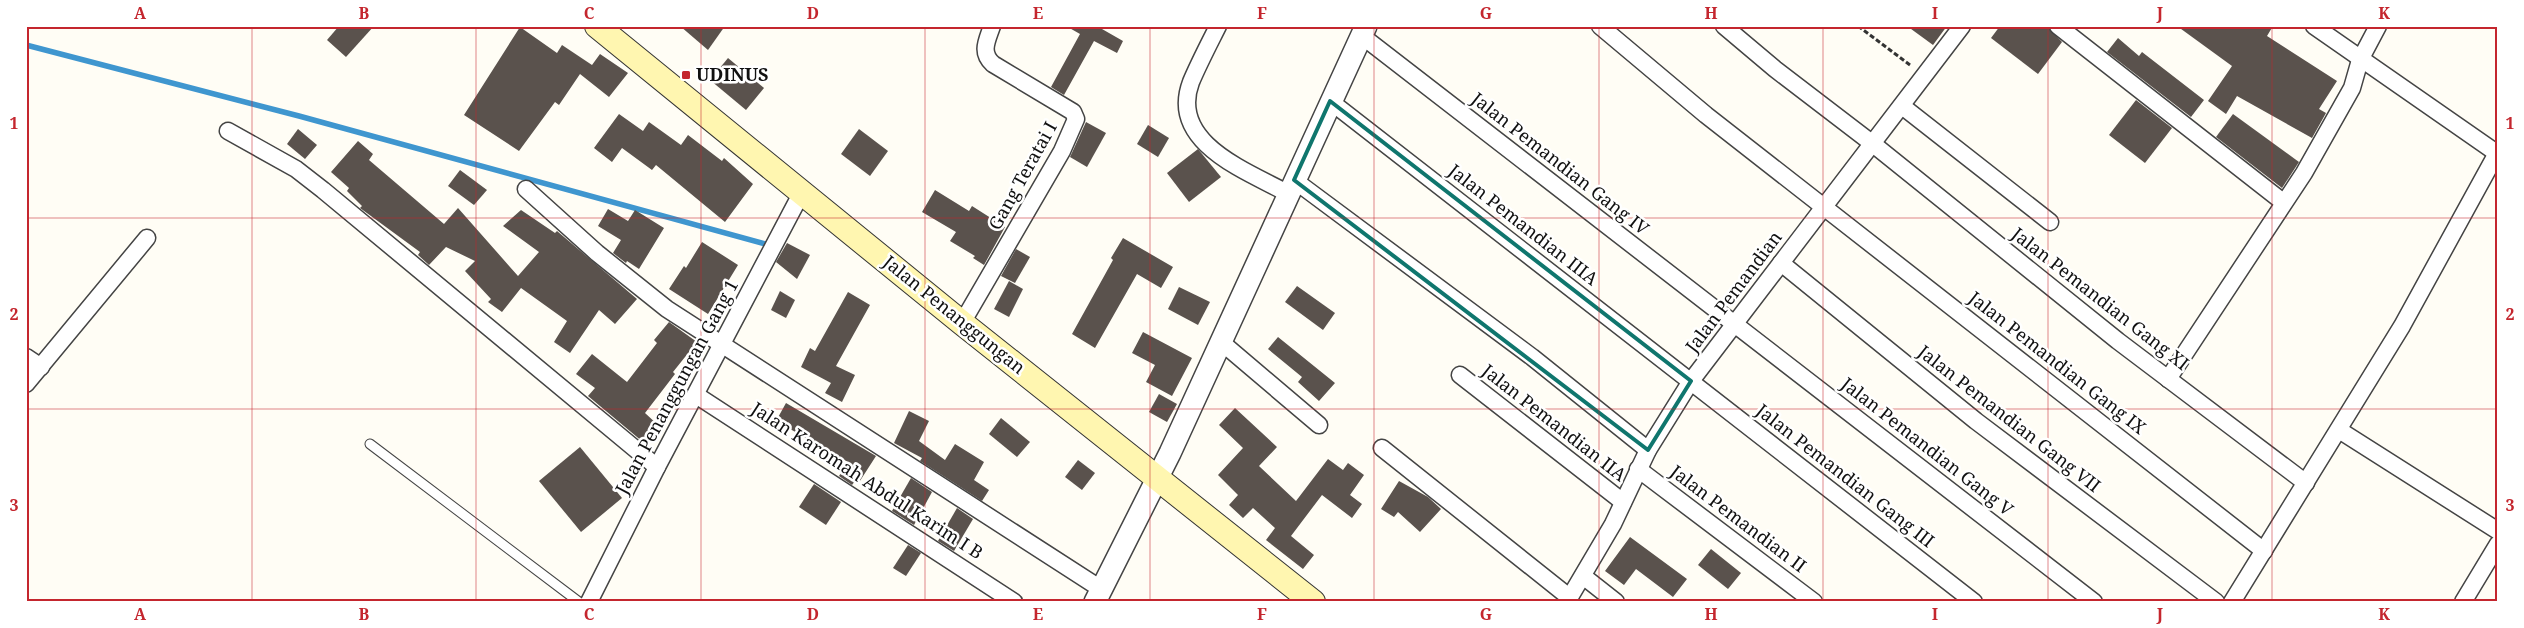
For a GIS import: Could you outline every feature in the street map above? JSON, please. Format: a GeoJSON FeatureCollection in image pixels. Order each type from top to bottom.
{"type":"FeatureCollection","features":[{"type":"Feature","properties":{"kind":"main road","name":"Jalan Penanggungan"},"geometry":{"type":"LineString","coordinates":[[597,26],[962,323],[1314,602]]}},
{"type":"Feature","properties":{"kind":"street","name":"Gang Teratai I"},"geometry":{"type":"LineString","coordinates":[[962,323],[1062,151],[1076,120],[1073,112],[993,64],[987,58],[985,45],[992,26]]}},
{"type":"Feature","properties":{"kind":"street"},"geometry":{"type":"LineString","coordinates":[[1218,26],[1191,83],[1188,108],[1191,124],[1203,142],[1220,156],[1292,187],[1532,357],[1648,450]]}},
{"type":"Feature","properties":{"kind":"street","name":"Jalan Pemandian Gang IX"},"geometry":{"type":"LineString","coordinates":[[1600,26],[1706,115],[2264,551]]}},
{"type":"Feature","properties":{"kind":"street","name":"Jalan Pemandian Gang XI"},"geometry":{"type":"LineString","coordinates":[[1724,26],[1775,69],[1873,144],[2168,379],[2306,483]]}},
{"type":"Feature","properties":{"kind":"street","name":"Jalan Pemandian"},"geometry":{"type":"LineString","coordinates":[[1568,600],[1623,502],[1648,450],[1691,381],[1962,26]]}},
{"type":"Feature","properties":{"kind":"street"},"geometry":{"type":"LineString","coordinates":[[2058,26],[2283,202]]}},
{"type":"Feature","properties":{"kind":"street"},"geometry":{"type":"LineString","coordinates":[[2168,379],[2283,202],[2304,173],[2352,88],[2360,60],[2378,26]]}},
{"type":"Feature","properties":{"kind":"street"},"geometry":{"type":"LineString","coordinates":[[2232,602],[2402,326],[2498,153],[2360,60],[2321,29]]}},
{"type":"Feature","properties":{"kind":"street"},"geometry":{"type":"LineString","coordinates":[[526,189],[597,253],[651,296],[721,345],[1098,595],[1158,479],[1330,101],[1364,31]]}},
{"type":"Feature","properties":{"kind":"street","name":"Jalan Pemandian Gang IV"},"geometry":{"type":"LineString","coordinates":[[1364,31],[1532,169],[1735,322]]}},
{"type":"Feature","properties":{"kind":"street","name":"Jalan Pemandian IIIA"},"geometry":{"type":"LineString","coordinates":[[1330,101],[1691,381]]}},
{"type":"Feature","properties":{"kind":"street"},"geometry":{"type":"LineString","coordinates":[[1902,106],[2050,222]]}},
{"type":"Feature","properties":{"kind":"street"},"geometry":{"type":"LineString","coordinates":[[228,131],[296,169],[323,190],[657,468]]}},
{"type":"Feature","properties":{"kind":"street","name":"Jalan Penanggungan Gang 1"},"geometry":{"type":"LineString","coordinates":[[589,602],[802,192]]}},
{"type":"Feature","properties":{"kind":"street"},"geometry":{"type":"LineString","coordinates":[[26,384],[147,238]]}},
{"type":"Feature","properties":{"kind":"street","name":"Jalan Pemandian Gang VII"},"geometry":{"type":"LineString","coordinates":[[1782,263],[1976,421],[2216,602]]}},
{"type":"Feature","properties":{"kind":"street","name":"Jalan Pemandian Gang V"},"geometry":{"type":"LineString","coordinates":[[1735,322],[1907,459],[2094,602]]}},
{"type":"Feature","properties":{"kind":"street"},"geometry":{"type":"LineString","coordinates":[[1220,341],[1319,425]]}},
{"type":"Feature","properties":{"kind":"street"},"geometry":{"type":"LineString","coordinates":[[26,357],[40,367]]}},
{"type":"Feature","properties":{"kind":"street","name":"Jalan Pemandian IIA"},"geometry":{"type":"LineString","coordinates":[[1460,375],[1623,502]]}},
{"type":"Feature","properties":{"kind":"street","name":"Jalan Pemandian Gang III"},"geometry":{"type":"LineString","coordinates":[[1691,381],[1974,602]]}},
{"type":"Feature","properties":{"kind":"street","name":"Jalan Karomah Abdul Karim I B"},"geometry":{"type":"LineString","coordinates":[[696,395],[1014,602]]}},
{"type":"Feature","properties":{"kind":"street"},"geometry":{"type":"LineString","coordinates":[[2339,430],[2498,531]]}},
{"type":"Feature","properties":{"kind":"street"},"geometry":{"type":"LineString","coordinates":[[1382,448],[1568,600]]}},
{"type":"Feature","properties":{"kind":"street","name":"Jalan Pemandian II"},"geometry":{"type":"LineString","coordinates":[[1638,468],[1814,602]]}},
{"type":"Feature","properties":{"kind":"street"},"geometry":{"type":"LineString","coordinates":[[2462,602],[2491,569],[2498,544]]}},
{"type":"Feature","properties":{"kind":"street"},"geometry":{"type":"LineString","coordinates":[[1583,576],[1616,602]]}},
{"type":"Feature","properties":{"kind":"lane"},"geometry":{"type":"LineString","coordinates":[[370,444],[579,602]]}},
{"type":"Feature","properties":{"kind":"path"},"geometry":{"type":"LineString","coordinates":[[1858,26],[1924,76]]}},
{"type":"Feature","properties":{"kind":"highlighted area"},"geometry":{"type":"Polygon","coordinates":[[[1330,101],[1691,381],[1648,450],[1294,180],[1330,101]]]}},
{"type":"Feature","properties":{"kind":"building"},"geometry":{"type":"Polygon","coordinates":[[[339,26],[374,26],[346,57],[327,40],[339,26]]]}},
{"type":"Feature","properties":{"kind":"building"},"geometry":{"type":"Polygon","coordinates":[[[680,26],[725,26],[708,50],[680,26]]]}},
{"type":"Feature","properties":{"kind":"building"},"geometry":{"type":"Polygon","coordinates":[[[1066,26],[1103,26],[1102,29],[1123,41],[1117,53],[1094,41],[1064,95],[1051,87],[1080,34],[1066,26]]]}},
{"type":"Feature","properties":{"kind":"building"},"geometry":{"type":"Polygon","coordinates":[[[1907,26],[1947,26],[1933,45],[1907,26]]]}},
{"type":"Feature","properties":{"kind":"building"},"geometry":{"type":"Polygon","coordinates":[[[2000,26],[2047,26],[2062,42],[2038,74],[1991,38],[2000,26]]]}},
{"type":"Feature","properties":{"kind":"building"},"geometry":{"type":"Polygon","coordinates":[[[2177,26],[2273,26],[2267,36],[2337,81],[2319,109],[2326,113],[2312,138],[2237,96],[2226,114],[2208,101],[2232,66],[2177,26]]]}},
{"type":"Feature","properties":{"kind":"building"},"geometry":{"type":"Polygon","coordinates":[[[520,27],[557,53],[562,45],[592,65],[600,54],[628,73],[609,97],[580,74],[559,105],[555,102],[519,151],[464,115],[520,27]]]}},
{"type":"Feature","properties":{"kind":"building"},"geometry":{"type":"Polygon","coordinates":[[[2118,38],[2139,56],[2142,52],[2204,100],[2191,117],[2107,52],[2118,38]]]}},
{"type":"Feature","properties":{"kind":"building"},"geometry":{"type":"Polygon","coordinates":[[[728,58],[764,88],[746,110],[710,80],[728,58]]]}},
{"type":"Feature","properties":{"kind":"building"},"geometry":{"type":"Polygon","coordinates":[[[2136,100],[2172,128],[2145,163],[2109,135],[2136,100]]]}},
{"type":"Feature","properties":{"kind":"building"},"geometry":{"type":"Polygon","coordinates":[[[619,114],[643,131],[649,122],[681,145],[688,135],[722,161],[724,158],[753,184],[725,222],[656,165],[652,170],[622,148],[612,162],[594,148],[619,114]]]}},
{"type":"Feature","properties":{"kind":"building"},"geometry":{"type":"Polygon","coordinates":[[[2233,114],[2299,162],[2282,188],[2216,137],[2233,114]]]}},
{"type":"Feature","properties":{"kind":"building"},"geometry":{"type":"Polygon","coordinates":[[[1086,122],[1106,133],[1087,167],[1070,157],[1086,122]]]}},
{"type":"Feature","properties":{"kind":"building"},"geometry":{"type":"Polygon","coordinates":[[[1148,125],[1169,138],[1158,157],[1137,144],[1148,125]]]}},
{"type":"Feature","properties":{"kind":"building"},"geometry":{"type":"Polygon","coordinates":[[[298,129],[317,145],[305,159],[287,144],[298,129]]]}},
{"type":"Feature","properties":{"kind":"building"},"geometry":{"type":"Polygon","coordinates":[[[859,129],[888,151],[870,176],[841,154],[859,129]]]}},
{"type":"Feature","properties":{"kind":"building"},"geometry":{"type":"Polygon","coordinates":[[[358,141],[373,154],[369,160],[444,224],[458,208],[518,276],[539,252],[503,226],[521,210],[555,233],[557,231],[637,299],[615,324],[599,310],[570,353],[554,342],[567,321],[521,288],[502,312],[488,302],[491,299],[465,271],[475,261],[446,247],[429,265],[418,255],[420,252],[360,208],[362,206],[347,191],[349,188],[331,172],[358,141]]]}},
{"type":"Feature","properties":{"kind":"building"},"geometry":{"type":"Polygon","coordinates":[[[1198,149],[1221,177],[1189,202],[1167,173],[1198,149]]]}},
{"type":"Feature","properties":{"kind":"building"},"geometry":{"type":"Polygon","coordinates":[[[460,170],[487,190],[474,205],[448,186],[460,170]]]}},
{"type":"Feature","properties":{"kind":"building"},"geometry":{"type":"Polygon","coordinates":[[[935,190],[969,211],[972,206],[1005,227],[984,265],[973,258],[975,256],[950,241],[956,232],[922,212],[935,190]]]}},
{"type":"Feature","properties":{"kind":"building"},"geometry":{"type":"Polygon","coordinates":[[[608,209],[628,221],[635,210],[664,228],[639,269],[627,261],[626,263],[613,253],[621,240],[598,226],[608,209]]]}},
{"type":"Feature","properties":{"kind":"building"},"geometry":{"type":"Polygon","coordinates":[[[1123,238],[1173,267],[1161,288],[1137,274],[1095,348],[1072,334],[1123,238]]]}},
{"type":"Feature","properties":{"kind":"building"},"geometry":{"type":"Polygon","coordinates":[[[702,242],[738,265],[708,314],[669,289],[684,266],[686,268],[702,242]]]}},
{"type":"Feature","properties":{"kind":"building"},"geometry":{"type":"Polygon","coordinates":[[[787,243],[810,255],[797,279],[776,262],[787,243]]]}},
{"type":"Feature","properties":{"kind":"building"},"geometry":{"type":"Polygon","coordinates":[[[1016,249],[1030,257],[1015,283],[1001,276],[1016,249]]]}},
{"type":"Feature","properties":{"kind":"building"},"geometry":{"type":"Polygon","coordinates":[[[1009,281],[1023,289],[1009,317],[994,309],[1009,281]]]}},
{"type":"Feature","properties":{"kind":"building"},"geometry":{"type":"Polygon","coordinates":[[[1297,286],[1335,313],[1323,330],[1285,302],[1297,286]]]}},
{"type":"Feature","properties":{"kind":"building"},"geometry":{"type":"Polygon","coordinates":[[[1179,287],[1210,302],[1198,325],[1168,309],[1179,287]]]}},
{"type":"Feature","properties":{"kind":"building"},"geometry":{"type":"Polygon","coordinates":[[[780,291],[795,300],[786,318],[771,310],[780,291]]]}},
{"type":"Feature","properties":{"kind":"building"},"geometry":{"type":"Polygon","coordinates":[[[848,292],[870,305],[836,366],[855,375],[842,402],[825,393],[831,383],[801,367],[810,348],[815,351],[848,292]]]}},
{"type":"Feature","properties":{"kind":"building"},"geometry":{"type":"Polygon","coordinates":[[[669,322],[697,342],[673,372],[675,374],[645,413],[658,425],[643,442],[588,396],[595,388],[576,374],[592,354],[627,382],[657,343],[654,340],[669,322]]]}},
{"type":"Feature","properties":{"kind":"building"},"geometry":{"type":"Polygon","coordinates":[[[1143,332],[1192,358],[1172,396],[1146,382],[1155,365],[1132,353],[1143,332]]]}},
{"type":"Feature","properties":{"kind":"building"},"geometry":{"type":"Polygon","coordinates":[[[1278,337],[1335,383],[1319,401],[1298,382],[1302,377],[1268,349],[1278,337]]]}},
{"type":"Feature","properties":{"kind":"building"},"geometry":{"type":"Polygon","coordinates":[[[1159,394],[1177,404],[1167,422],[1149,412],[1159,394]]]}},
{"type":"Feature","properties":{"kind":"building"},"geometry":{"type":"Polygon","coordinates":[[[786,403],[876,456],[858,484],[855,481],[852,485],[839,476],[848,462],[776,421],[786,403]]]}},
{"type":"Feature","properties":{"kind":"building"},"geometry":{"type":"Polygon","coordinates":[[[1235,408],[1277,447],[1259,466],[1296,501],[1328,459],[1343,470],[1348,463],[1364,475],[1350,495],[1362,504],[1352,518],[1322,495],[1291,536],[1314,555],[1303,569],[1266,540],[1275,528],[1253,508],[1243,518],[1229,505],[1238,495],[1218,475],[1243,448],[1219,425],[1235,408]]]}},
{"type":"Feature","properties":{"kind":"building"},"geometry":{"type":"Polygon","coordinates":[[[909,411],[929,421],[919,441],[945,460],[955,444],[984,462],[974,480],[989,490],[982,501],[920,461],[922,458],[894,443],[909,411]]]}},
{"type":"Feature","properties":{"kind":"building"},"geometry":{"type":"Polygon","coordinates":[[[1001,418],[1030,442],[1017,457],[989,434],[1001,418]]]}},
{"type":"Feature","properties":{"kind":"building"},"geometry":{"type":"Polygon","coordinates":[[[580,447],[622,498],[581,532],[539,481],[580,447]]]}},
{"type":"Feature","properties":{"kind":"building"},"geometry":{"type":"Polygon","coordinates":[[[1078,460],[1095,473],[1082,490],[1065,477],[1078,460]]]}},
{"type":"Feature","properties":{"kind":"building"},"geometry":{"type":"Polygon","coordinates":[[[911,478],[932,492],[914,525],[892,511],[911,478]]]}},
{"type":"Feature","properties":{"kind":"building"},"geometry":{"type":"Polygon","coordinates":[[[1399,481],[1428,497],[1441,509],[1420,532],[1398,512],[1394,517],[1381,509],[1399,481]]]}},
{"type":"Feature","properties":{"kind":"building"},"geometry":{"type":"Polygon","coordinates":[[[814,484],[841,502],[826,525],[799,507],[814,484]]]}},
{"type":"Feature","properties":{"kind":"building"},"geometry":{"type":"Polygon","coordinates":[[[957,508],[973,519],[954,551],[938,541],[957,508]]]}},
{"type":"Feature","properties":{"kind":"building"},"geometry":{"type":"Polygon","coordinates":[[[1630,537],[1687,579],[1673,597],[1636,569],[1624,585],[1605,571],[1630,537]]]}},
{"type":"Feature","properties":{"kind":"building"},"geometry":{"type":"Polygon","coordinates":[[[908,545],[921,553],[906,576],[893,568],[908,545]]]}},
{"type":"Feature","properties":{"kind":"building"},"geometry":{"type":"Polygon","coordinates":[[[1711,549],[1741,573],[1728,589],[1698,565],[1711,549]]]}},
{"type":"Feature","properties":{"kind":"waterway"},"geometry":{"type":"LineString","coordinates":[[26,45],[299,116],[769,245]]}},
{"type":"Feature","properties":{"kind":"place","name":"UDINUS"},"geometry":{"type":"Point","coordinates":[686,75]}}]}
